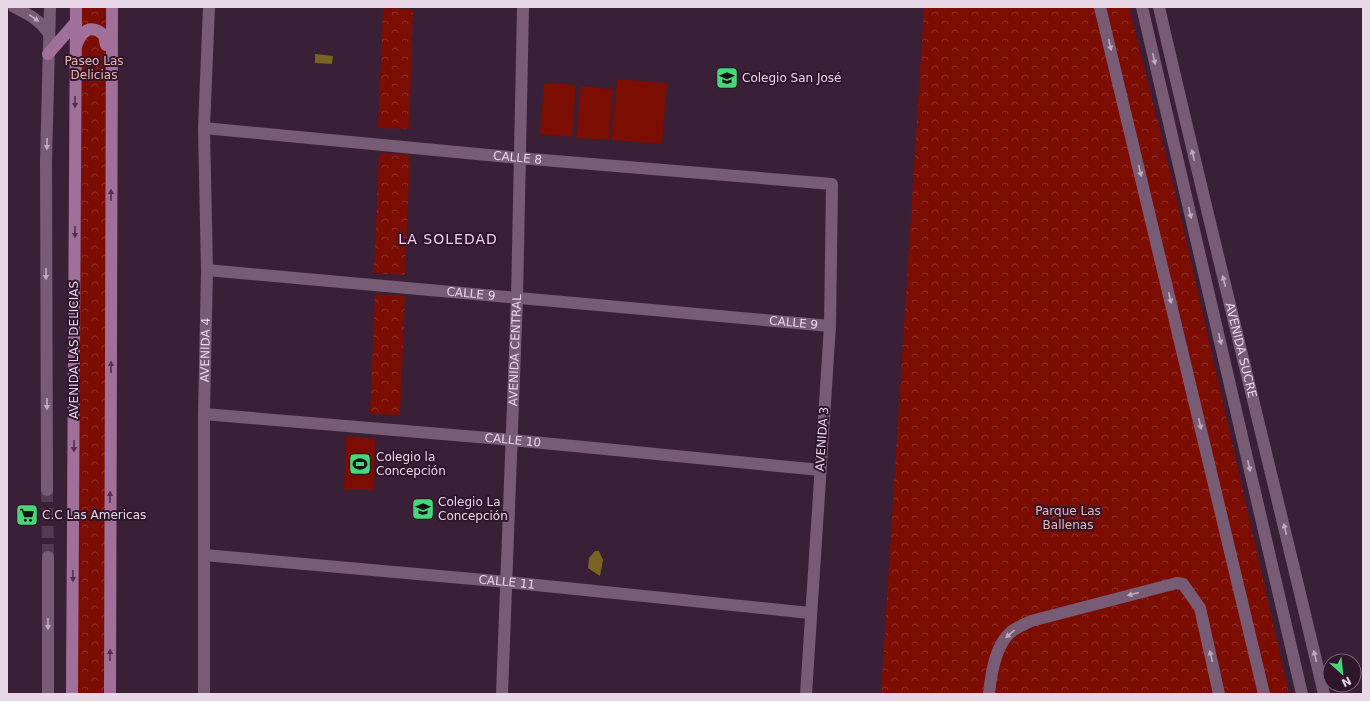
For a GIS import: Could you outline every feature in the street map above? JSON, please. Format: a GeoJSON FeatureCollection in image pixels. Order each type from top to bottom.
{"type":"FeatureCollection","features":[{"type":"Feature","properties":{"kind":"main road","name":"AVENIDA LAS DELICIAS"},"geometry":{"type":"LineString","coordinates":[[72,694],[76,7]]}},
{"type":"Feature","properties":{"kind":"main road"},"geometry":{"type":"LineString","coordinates":[[105,7],[107,55],[112,60]]}},
{"type":"Feature","properties":{"kind":"main road"},"geometry":{"type":"LineString","coordinates":[[110,694],[112,7]]}},
{"type":"Feature","properties":{"kind":"main road"},"geometry":{"type":"LineString","coordinates":[[48,54],[76,22]]}},
{"type":"Feature","properties":{"kind":"main road"},"geometry":{"type":"LineString","coordinates":[[76,47],[80,35],[90,30],[95,30],[104,35],[106,44]]}},
{"type":"Feature","properties":{"kind":"street"},"geometry":{"type":"LineString","coordinates":[[14,7],[32,16],[42,24],[49,34]]}},
{"type":"Feature","properties":{"kind":"street"},"geometry":{"type":"LineString","coordinates":[[48,490],[46,161],[50,7]]}},
{"type":"Feature","properties":{"kind":"street","name":"AVENIDA 4"},"geometry":{"type":"LineString","coordinates":[[204,694],[204,414],[207,270],[204,128],[209,7]]}},
{"type":"Feature","properties":{"kind":"street","name":"AVENIDA CENTRAL"},"geometry":{"type":"LineString","coordinates":[[502,694],[517,298],[523,7]]}},
{"type":"Feature","properties":{"kind":"street"},"geometry":{"type":"LineString","coordinates":[[1100,7],[1264,694]]}},
{"type":"Feature","properties":{"kind":"street","name":"AVENIDA SUCRE"},"geometry":{"type":"LineString","coordinates":[[1142,7],[1302,694]]}},
{"type":"Feature","properties":{"kind":"street","name":"AVENIDA SUCRE"},"geometry":{"type":"LineString","coordinates":[[1159,7],[1198,177],[1280,504],[1324,694]]}},
{"type":"Feature","properties":{"kind":"street","name":"CALLE 8"},"geometry":{"type":"LineString","coordinates":[[204,128],[519,158],[832,184]]}},
{"type":"Feature","properties":{"kind":"street","name":"AVENIDA 3"},"geometry":{"type":"LineString","coordinates":[[806,694],[810,613],[830,326],[832,184]]}},
{"type":"Feature","properties":{"kind":"street","name":"CALLE 9"},"geometry":{"type":"LineString","coordinates":[[207,270],[830,326]]}},
{"type":"Feature","properties":{"kind":"street","name":"CALLE 10"},"geometry":{"type":"LineString","coordinates":[[204,414],[512,440],[820,470]]}},
{"type":"Feature","properties":{"kind":"street","name":"CALLE 11"},"geometry":{"type":"LineString","coordinates":[[204,555],[507,582],[810,613]]}},
{"type":"Feature","properties":{"kind":"street"},"geometry":{"type":"LineString","coordinates":[[48,557],[48,694]]}},
{"type":"Feature","properties":{"kind":"street"},"geometry":{"type":"LineString","coordinates":[[989,694],[991,679],[1000,648],[1012,631],[1031,621],[1176,583],[1183,584],[1200,608],[1219,694]]}},
{"type":"Feature","properties":{"kind":"green space","name":"Paseo Las Delicias"},"geometry":{"type":"Polygon","coordinates":[[[77,7],[105,7],[107,694],[75,694],[77,7]]]}},
{"type":"Feature","properties":{"kind":"green space","name":"Parque Las Ballenas"},"geometry":{"type":"Polygon","coordinates":[[[924,7],[1129,7],[1175,191],[1289,694],[881,694],[924,7]]]}},
{"type":"Feature","properties":{"kind":"green space"},"geometry":{"type":"Polygon","coordinates":[[[383,8],[413,9],[409,129],[378,128],[383,8]]]}},
{"type":"Feature","properties":{"kind":"green space"},"geometry":{"type":"Polygon","coordinates":[[[617,79],[667,83],[662,144],[611,140],[617,79]]]}},
{"type":"Feature","properties":{"kind":"green space"},"geometry":{"type":"Polygon","coordinates":[[[544,83],[576,85],[572,137],[540,134],[544,83]]]}},
{"type":"Feature","properties":{"kind":"green space"},"geometry":{"type":"Polygon","coordinates":[[[581,86],[613,89],[609,140],[576,138],[581,86]]]}},
{"type":"Feature","properties":{"kind":"green space"},"geometry":{"type":"Polygon","coordinates":[[[379,153],[410,155],[405,275],[374,273],[379,153]]]}},
{"type":"Feature","properties":{"kind":"green space"},"geometry":{"type":"Polygon","coordinates":[[[375,294],[405,296],[400,415],[370,414],[375,294]]]}},
{"type":"Feature","properties":{"kind":"green space","name":"Colegio la Concepción"},"geometry":{"type":"Polygon","coordinates":[[[346,436],[375,439],[374,490],[344,490],[346,436]]]}},
{"type":"Feature","properties":{"kind":"shaded area"},"geometry":{"type":"Polygon","coordinates":[[[315,54],[333,56],[332,64],[315,63],[315,54]]]}},
{"type":"Feature","properties":{"kind":"shaded area"},"geometry":{"type":"Polygon","coordinates":[[[595,551],[599,551],[603,560],[600,576],[588,568],[589,558],[595,551]]]}},
{"type":"Feature","properties":{"kind":"tunnel"},"geometry":{"type":"LineString","coordinates":[[47,490],[48,557]]}},
{"type":"Feature","properties":{"kind":"place","name":"Colegio San José"},"geometry":{"type":"Point","coordinates":[727,78]}},
{"type":"Feature","properties":{"kind":"place","name":"Colegio la Concepción"},"geometry":{"type":"Point","coordinates":[360,464]}},
{"type":"Feature","properties":{"kind":"place","name":"Colegio La Concepción"},"geometry":{"type":"Point","coordinates":[423,509]}},
{"type":"Feature","properties":{"kind":"place","name":"C.C Las Americas"},"geometry":{"type":"Point","coordinates":[27,515]}},
{"type":"Feature","properties":{"kind":"district","name":"LA SOLEDAD"},"geometry":{"type":"Point","coordinates":[448,239]}}]}
